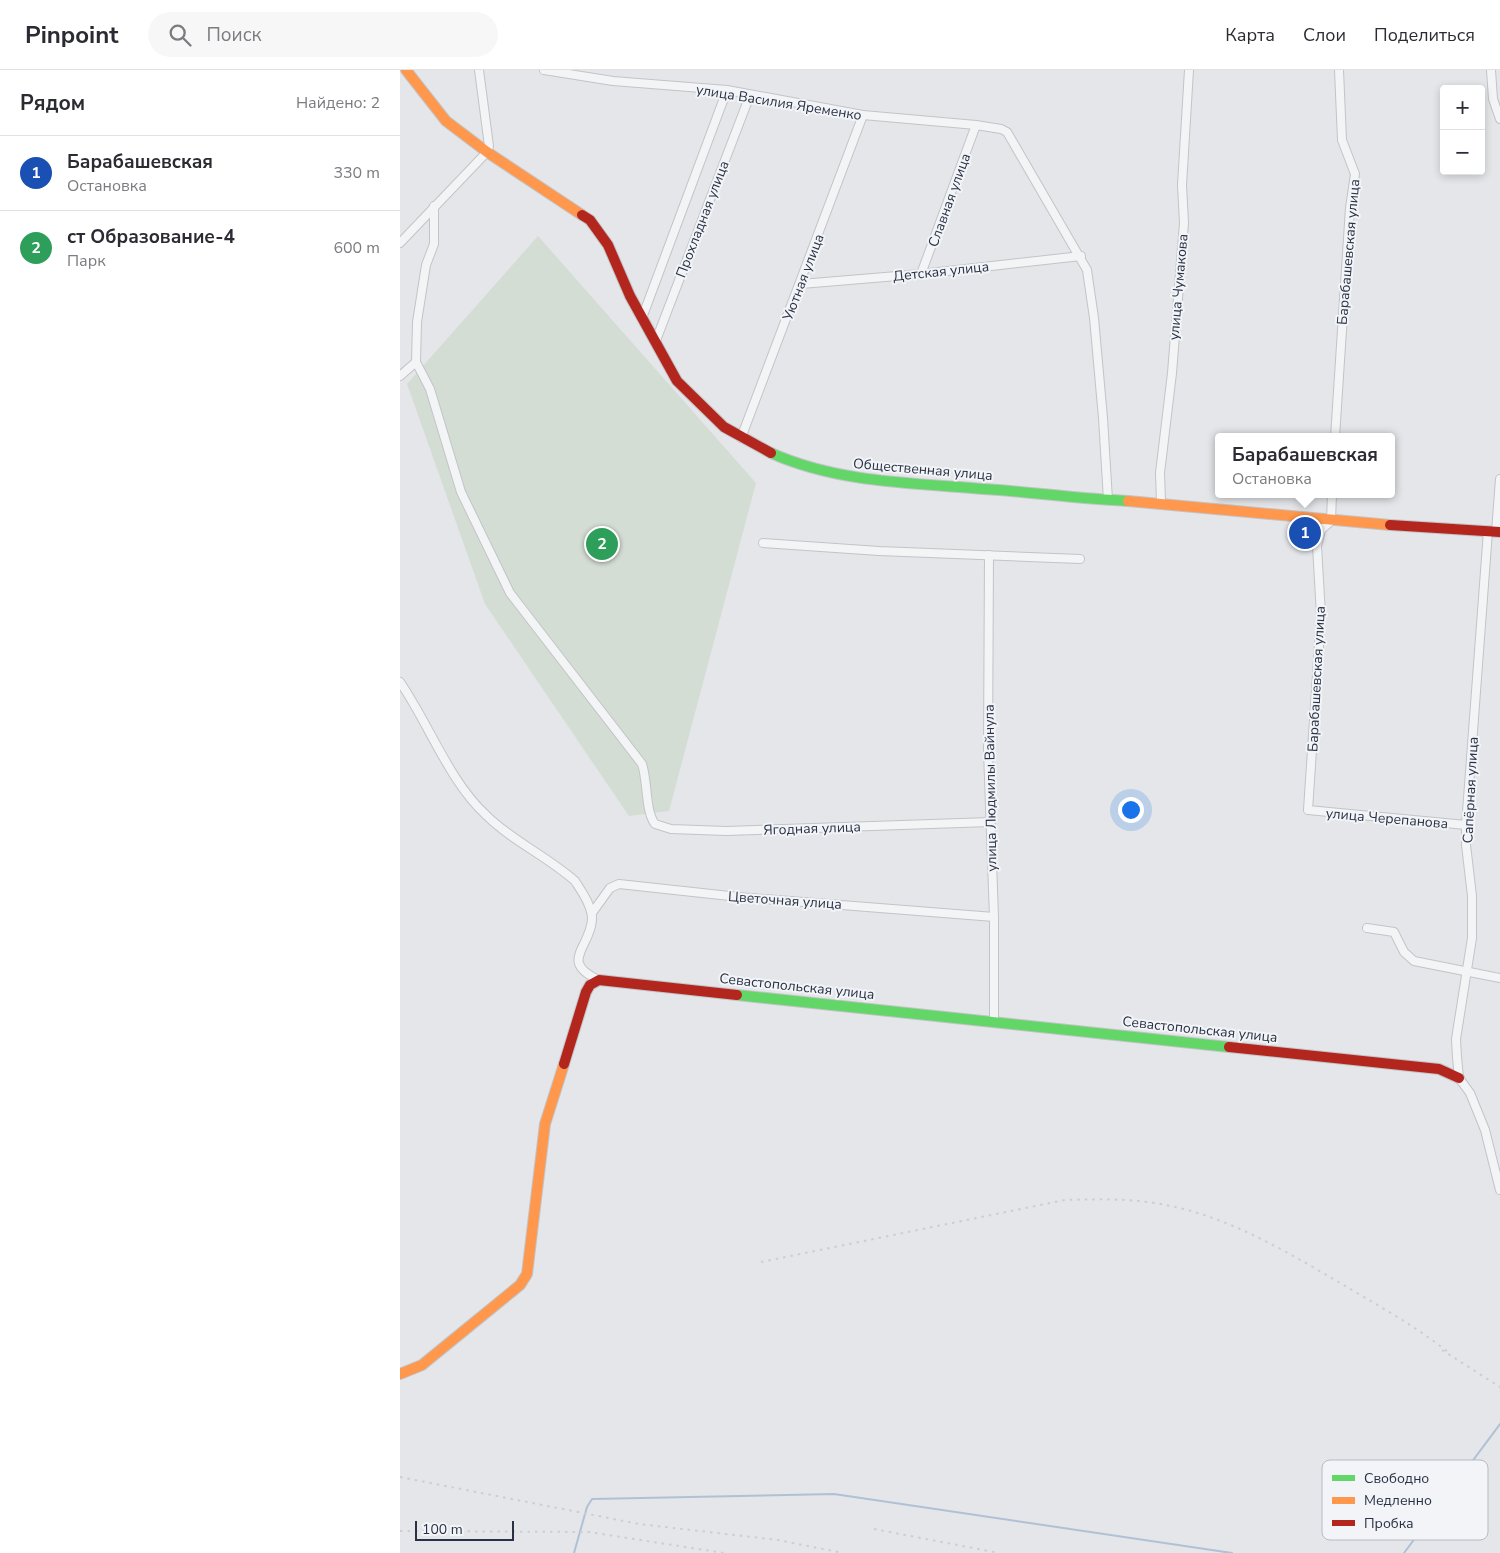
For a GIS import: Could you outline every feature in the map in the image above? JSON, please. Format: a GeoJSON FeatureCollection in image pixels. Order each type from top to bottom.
{"type":"FeatureCollection","features":[{"type":"Feature","properties":{"kind":"street","name":"Общественная улица"},"geometry":{"type":"LineString","coordinates":[[406,70],[446,121],[487,152],[578,211],[599,230],[608,245],[642,318],[677,381],[724,427],[741,438],[782,458],[809,468],[851,477],[1331,521],[1495,532]]}},
{"type":"Feature","properties":{"kind":"street"},"geometry":{"type":"LineString","coordinates":[[400,243],[487,152],[489,146],[479,70]]}},
{"type":"Feature","properties":{"kind":"street","name":"улица Василия Яременко"},"geometry":{"type":"LineString","coordinates":[[544,70],[614,81],[727,90],[863,115],[1001,129],[1012,138],[1081,256]]}},
{"type":"Feature","properties":{"kind":"street","name":"улица Чумакова"},"geometry":{"type":"LineString","coordinates":[[1161,504],[1160,473],[1172,373],[1184,223],[1182,185],[1189,70]]}},
{"type":"Feature","properties":{"kind":"street","name":"Барабашевская улица"},"geometry":{"type":"LineString","coordinates":[[1335,433],[1350,208],[1355,174],[1342,140],[1339,70]]}},
{"type":"Feature","properties":{"kind":"street"},"geometry":{"type":"LineString","coordinates":[[1491,70],[1493,99],[1500,119]]}},
{"type":"Feature","properties":{"kind":"street"},"geometry":{"type":"LineString","coordinates":[[642,318],[727,90]]}},
{"type":"Feature","properties":{"kind":"street","name":"Прохладная улица"},"geometry":{"type":"LineString","coordinates":[[655,342],[750,94]]}},
{"type":"Feature","properties":{"kind":"street","name":"Уютная улица"},"geometry":{"type":"LineString","coordinates":[[741,438],[801,284],[863,115]]}},
{"type":"Feature","properties":{"kind":"street","name":"Славная улица"},"geometry":{"type":"LineString","coordinates":[[921,274],[976,125]]}},
{"type":"Feature","properties":{"kind":"street"},"geometry":{"type":"LineString","coordinates":[[400,376],[416,362],[417,322],[426,265],[434,244],[434,206]]}},
{"type":"Feature","properties":{"kind":"street"},"geometry":{"type":"LineString","coordinates":[[1081,256],[1090,280],[1104,418],[1108,500]]}},
{"type":"Feature","properties":{"kind":"street","name":"Детская улица"},"geometry":{"type":"LineString","coordinates":[[801,284],[921,274],[1081,256]]}},
{"type":"Feature","properties":{"kind":"street","name":"Ягодная улица"},"geometry":{"type":"LineString","coordinates":[[416,362],[430,389],[461,492],[492,561],[510,593],[530,621],[642,764],[648,783],[648,805],[652,820],[660,826],[690,830],[990,822]]}},
{"type":"Feature","properties":{"kind":"street","name":"Сапёрная улица"},"geometry":{"type":"LineString","coordinates":[[1459,1078],[1456,1039],[1472,938],[1472,896],[1466,845],[1466,825],[1500,479]]}},
{"type":"Feature","properties":{"kind":"street"},"geometry":{"type":"LineString","coordinates":[[1331,521],[1332,498]]}},
{"type":"Feature","properties":{"kind":"street","name":"Барабашевская улица"},"geometry":{"type":"LineString","coordinates":[[1308,810],[1321,615],[1317,546],[1321,530],[1331,521]]}},
{"type":"Feature","properties":{"kind":"street"},"geometry":{"type":"LineString","coordinates":[[763,542],[1080,559]]}},
{"type":"Feature","properties":{"kind":"street","name":"улица Людмилы Вайнула"},"geometry":{"type":"LineString","coordinates":[[989,555],[988,751],[994,917],[994,1020]]}},
{"type":"Feature","properties":{"kind":"street"},"geometry":{"type":"LineString","coordinates":[[400,682],[437,741],[447,768],[455,774],[475,803],[500,826],[575,881],[592,913],[590,928],[580,951],[579,964],[584,972],[599,980]]}},
{"type":"Feature","properties":{"kind":"street","name":"улица Черепанова"},"geometry":{"type":"LineString","coordinates":[[1308,810],[1466,825]]}},
{"type":"Feature","properties":{"kind":"street","name":"Цветочная улица"},"geometry":{"type":"LineString","coordinates":[[592,913],[610,888],[619,884],[738,897],[994,917]]}},
{"type":"Feature","properties":{"kind":"street"},"geometry":{"type":"LineString","coordinates":[[1367,928],[1394,932],[1404,952],[1414,961],[1500,978]]}},
{"type":"Feature","properties":{"kind":"street"},"geometry":{"type":"LineString","coordinates":[[400,1374],[422,1365],[520,1285],[527,1274],[549,1108],[561,1079],[586,992],[590,985],[599,980]]}},
{"type":"Feature","properties":{"kind":"street","name":"Севастопольская улица"},"geometry":{"type":"LineString","coordinates":[[599,980],[994,1020],[1439,1069],[1459,1078]]}},
{"type":"Feature","properties":{"kind":"street"},"geometry":{"type":"LineString","coordinates":[[1459,1078],[1470,1093],[1485,1130],[1500,1190]]}},
{"type":"Feature","properties":{"kind":"shaded area"},"geometry":{"type":"Polygon","coordinates":[[[538,236],[756,483],[669,811],[629,816],[485,604],[407,384],[538,236]]]}},
{"type":"Feature","properties":{"kind":"waterway"},"geometry":{"type":"LineString","coordinates":[[1473,1460],[1500,1424]]}},
{"type":"Feature","properties":{"kind":"waterway"},"geometry":{"type":"LineString","coordinates":[[574,1553],[587,1507],[592,1499],[834,1494],[1232,1553]]}},
{"type":"Feature","properties":{"kind":"waterway"},"geometry":{"type":"LineString","coordinates":[[1404,1553],[1414,1540]]}},
{"type":"Feature","properties":{"kind":"railway"},"geometry":{"type":"LineString","coordinates":[[761,1262],[1065,1200],[1106,1199],[1147,1202],[1197,1213],[1264,1240],[1386,1310],[1449,1353]]}},
{"type":"Feature","properties":{"kind":"railway"},"geometry":{"type":"LineString","coordinates":[[1442,1350],[1500,1387]]}},
{"type":"Feature","properties":{"kind":"railway"},"geometry":{"type":"LineString","coordinates":[[400,1477],[639,1524],[778,1540],[843,1553]]}},
{"type":"Feature","properties":{"kind":"railway"},"geometry":{"type":"LineString","coordinates":[[874,1529],[999,1553]]}},
{"type":"Feature","properties":{"kind":"railway"},"geometry":{"type":"LineString","coordinates":[[400,1531],[589,1532],[724,1553]]}},
{"type":"Feature","properties":{"kind":"traffic: fast"},"geometry":{"type":"LineString","coordinates":[[771,453],[796,463],[823,470],[876,480],[1128,501]]}},
{"type":"Feature","properties":{"kind":"traffic: fast"},"geometry":{"type":"LineString","coordinates":[[737,995],[1229,1047]]}},
{"type":"Feature","properties":{"kind":"traffic: slow"},"geometry":{"type":"LineString","coordinates":[[406,70],[446,121],[487,152],[582,215]]}},
{"type":"Feature","properties":{"kind":"traffic: slow"},"geometry":{"type":"LineString","coordinates":[[1128,501],[1390,525]]}},
{"type":"Feature","properties":{"kind":"traffic: slow"},"geometry":{"type":"LineString","coordinates":[[400,1374],[422,1365],[520,1285],[527,1274],[545,1124],[564,1064]]}},
{"type":"Feature","properties":{"kind":"traffic: jam"},"geometry":{"type":"LineString","coordinates":[[582,215],[590,220],[608,245],[630,296],[677,381],[724,427],[771,453]]}},
{"type":"Feature","properties":{"kind":"traffic: jam"},"geometry":{"type":"LineString","coordinates":[[1390,525],[1500,532]]}},
{"type":"Feature","properties":{"kind":"traffic: jam"},"geometry":{"type":"LineString","coordinates":[[564,1064],[586,992],[590,985],[599,980],[737,995]]}},
{"type":"Feature","properties":{"kind":"traffic: jam"},"geometry":{"type":"LineString","coordinates":[[1229,1047],[1439,1069],[1459,1078]]}},
{"type":"Feature","properties":{"kind":"place","name":"Барабашевская"},"geometry":{"type":"Point","coordinates":[1305,533]}},
{"type":"Feature","properties":{"kind":"place","name":"ст Образование-4"},"geometry":{"type":"Point","coordinates":[602,544]}}]}
